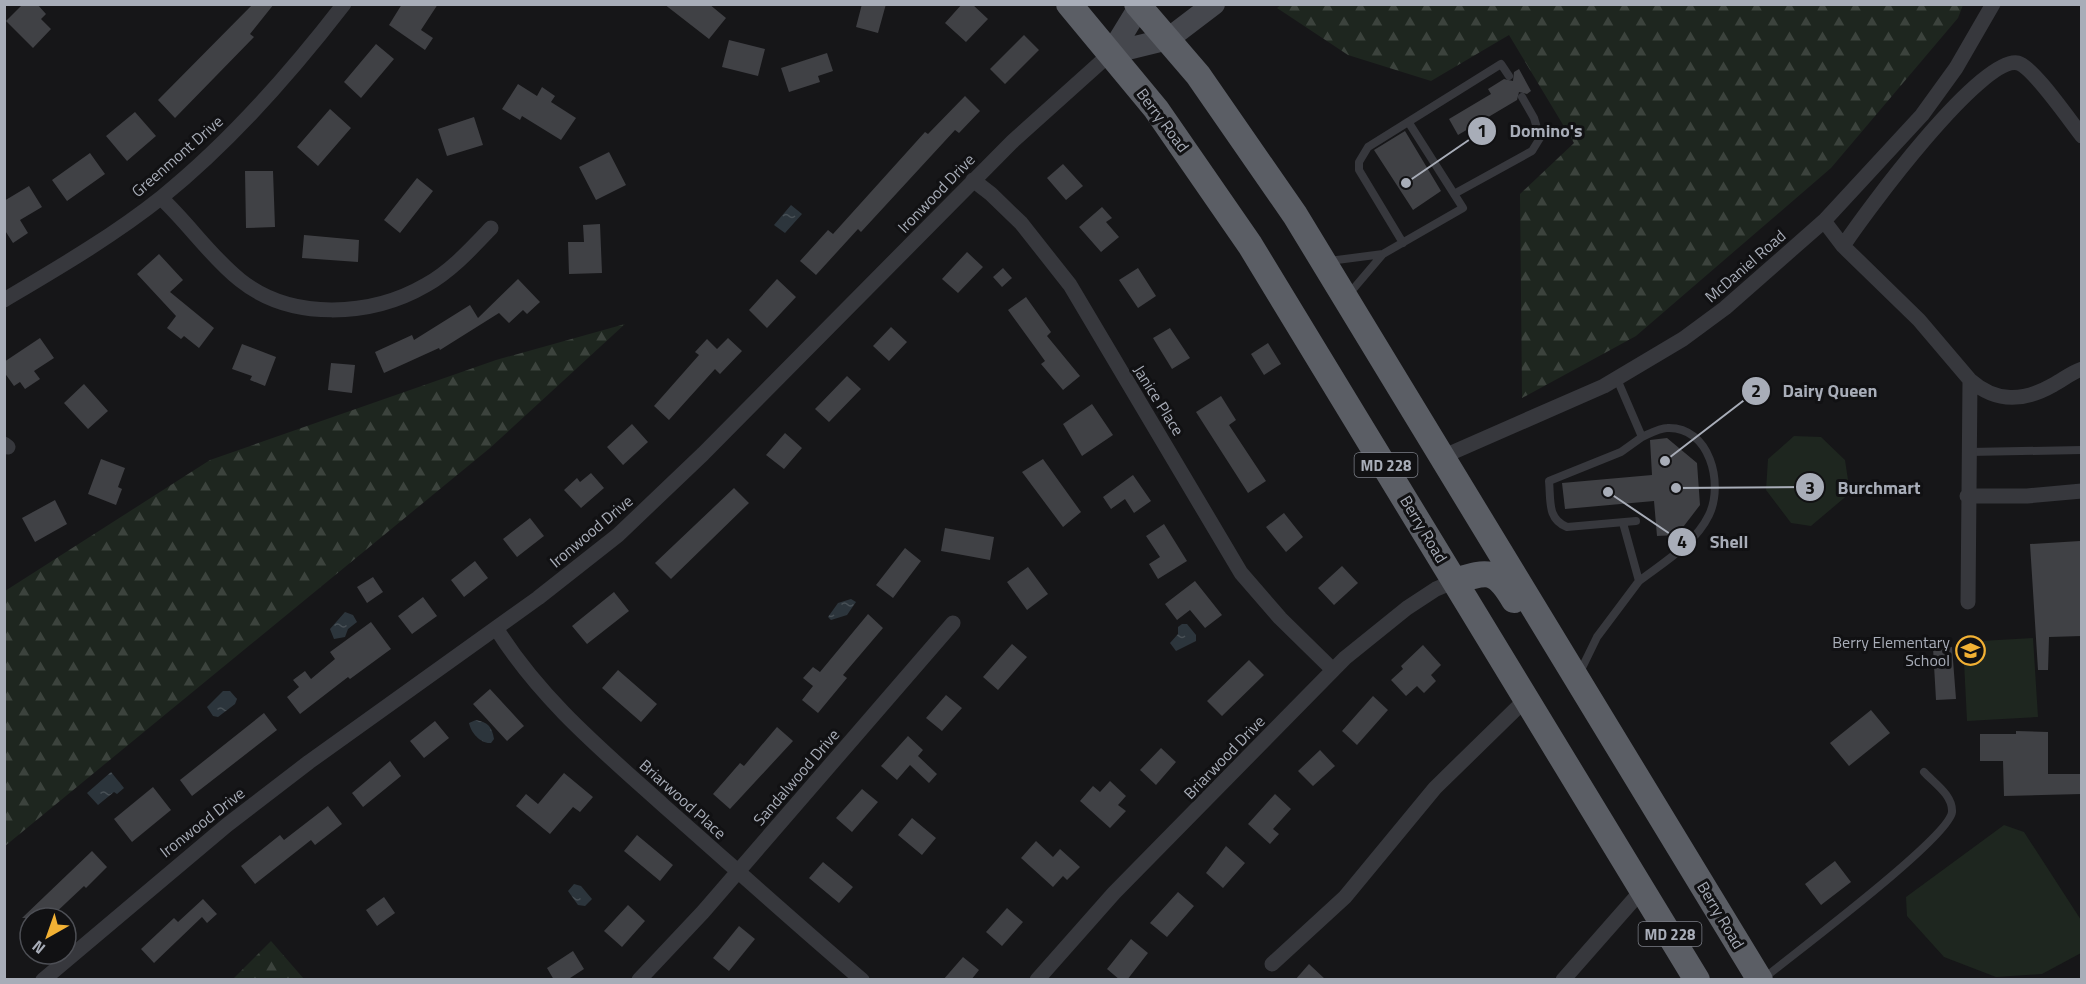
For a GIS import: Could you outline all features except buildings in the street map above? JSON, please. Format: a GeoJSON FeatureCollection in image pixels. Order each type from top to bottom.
{"type":"FeatureCollection","features":[{"type":"Feature","properties":{"kind":"highway","name":"Berry Road"},"geometry":{"type":"LineString","coordinates":[[1069,4],[1111,53],[1204,175],[1250,244],[1697,980]]}},
{"type":"Feature","properties":{"kind":"highway","name":"Berry Road"},"geometry":{"type":"LineString","coordinates":[[1139,5],[1168,39],[1261,162],[1761,980]]}},
{"type":"Feature","properties":{"kind":"highway"},"geometry":{"type":"LineString","coordinates":[[1455,581],[1484,572],[1496,575],[1506,585],[1563,680],[1649,798]]}},
{"type":"Feature","properties":{"kind":"main road"},"geometry":{"type":"LineString","coordinates":[[1111,53],[1168,39],[1214,4]]}},
{"type":"Feature","properties":{"kind":"main road"},"geometry":{"type":"LineString","coordinates":[[1111,53],[1139,5]]}},
{"type":"Feature","properties":{"kind":"street","name":"Greenmont Drive"},"geometry":{"type":"LineString","coordinates":[[4,300],[108,236],[161,198],[254,111],[306,54],[344,4]]}},
{"type":"Feature","properties":{"kind":"street","name":"McDaniel Road"},"geometry":{"type":"LineString","coordinates":[[1442,457],[1617,379],[1683,339],[1725,308],[1824,220],[1922,115],[1956,68],[1993,4]]}},
{"type":"Feature","properties":{"kind":"street","name":"Ironwood Drive"},"geometry":{"type":"LineString","coordinates":[[43,980],[227,825],[309,762],[591,557],[677,479],[973,180],[1057,100],[1111,53]]}},
{"type":"Feature","properties":{"kind":"street"},"geometry":{"type":"LineString","coordinates":[[1843,246],[1901,168],[1962,98],[1996,68],[2010,63],[2025,67],[2082,136]]}},
{"type":"Feature","properties":{"kind":"street","name":"Janice Place"},"geometry":{"type":"LineString","coordinates":[[973,180],[1021,223],[1070,285],[1241,573],[1307,646],[1334,670]]}},
{"type":"Feature","properties":{"kind":"street"},"geometry":{"type":"LineString","coordinates":[[161,198],[217,260],[242,282],[292,305],[312,308],[337,310],[383,304],[424,286],[455,264],[491,228]]}},
{"type":"Feature","properties":{"kind":"street"},"geometry":{"type":"LineString","coordinates":[[1824,220],[1843,246],[1919,320],[1970,380],[1986,392],[2007,398],[2036,394],[2082,369]]}},
{"type":"Feature","properties":{"kind":"street"},"geometry":{"type":"LineString","coordinates":[[1968,602],[1967,496],[1970,380]]}},
{"type":"Feature","properties":{"kind":"street"},"geometry":{"type":"LineString","coordinates":[[1967,496],[2027,496],[2082,491]]}},
{"type":"Feature","properties":{"kind":"street","name":"Briarwood Drive"},"geometry":{"type":"LineString","coordinates":[[1037,980],[1114,893],[1334,670],[1387,622],[1430,592],[1455,581]]}},
{"type":"Feature","properties":{"kind":"street","name":"Sandalwood Drive"},"geometry":{"type":"LineString","coordinates":[[639,980],[737,873],[953,623]]}},
{"type":"Feature","properties":{"kind":"street","name":"Briarwood Place"},"geometry":{"type":"LineString","coordinates":[[496,628],[516,661],[563,714],[737,873],[862,980]]}},
{"type":"Feature","properties":{"kind":"street"},"geometry":{"type":"LineString","coordinates":[[1272,964],[1345,897],[1435,788],[1527,698]]}},
{"type":"Feature","properties":{"kind":"street"},"geometry":{"type":"LineString","coordinates":[[1563,980],[1643,889]]}},
{"type":"Feature","properties":{"kind":"lane"},"geometry":{"type":"LineString","coordinates":[[1402,243],[1359,170],[1359,162],[1368,147],[1501,64],[1509,76]]}},
{"type":"Feature","properties":{"kind":"lane"},"geometry":{"type":"LineString","coordinates":[[1454,194],[1532,151],[1539,138],[1534,118],[1522,97]]}},
{"type":"Feature","properties":{"kind":"lane"},"geometry":{"type":"LineString","coordinates":[[1346,298],[1383,254],[1463,208],[1409,123]]}},
{"type":"Feature","properties":{"kind":"lane"},"geometry":{"type":"LineString","coordinates":[[1324,262],[1383,254]]}},
{"type":"Feature","properties":{"kind":"lane"},"geometry":{"type":"LineString","coordinates":[[1617,379],[1642,437]]}},
{"type":"Feature","properties":{"kind":"lane"},"geometry":{"type":"LineString","coordinates":[[1577,678],[1597,637],[1639,580],[1686,544],[1708,518],[1716,499],[1715,473],[1700,440],[1686,431],[1667,428],[1642,437],[1622,452],[1549,481],[1552,517],[1556,523],[1567,527],[1636,521]]}},
{"type":"Feature","properties":{"kind":"lane"},"geometry":{"type":"LineString","coordinates":[[1968,452],[2082,450]]}},
{"type":"Feature","properties":{"kind":"lane"},"geometry":{"type":"LineString","coordinates":[[1623,523],[1639,580]]}},
{"type":"Feature","properties":{"kind":"lane"},"geometry":{"type":"LineString","coordinates":[[1761,980],[1920,852],[1950,821],[1952,810],[1949,797],[1924,772]]}},
{"type":"Feature","properties":{"kind":"green space"},"geometry":{"type":"Polygon","coordinates":[[[1281,5],[1963,5],[1958,18],[1831,168],[1636,336],[1522,398],[1520,194],[1574,143],[1509,35],[1431,81],[1348,55],[1277,8],[1281,5]]]}},
{"type":"Feature","properties":{"kind":"green space"},"geometry":{"type":"Polygon","coordinates":[[[625,324],[490,448],[5,846],[5,591],[210,460],[496,360],[625,324]]]}},
{"type":"Feature","properties":{"kind":"green space"},"geometry":{"type":"Polygon","coordinates":[[[1794,436],[1821,437],[1845,460],[1850,493],[1811,526],[1791,523],[1766,490],[1768,459],[1794,436]]]}},
{"type":"Feature","properties":{"kind":"green space"},"geometry":{"type":"Polygon","coordinates":[[[2033,638],[2038,717],[1967,721],[1963,642],[2033,638]]]}},
{"type":"Feature","properties":{"kind":"green space"},"geometry":{"type":"Polygon","coordinates":[[[2004,825],[2024,832],[2081,920],[2081,953],[2042,974],[1996,977],[1944,957],[1907,916],[1906,897],[2004,825]]]}},
{"type":"Feature","properties":{"kind":"green space"},"geometry":{"type":"Polygon","coordinates":[[[271,941],[304,979],[233,979],[271,941]]]}},
{"type":"Feature","properties":{"kind":"water"},"geometry":{"type":"Polygon","coordinates":[[[791,205],[802,214],[785,233],[774,225],[791,205]]]}},
{"type":"Feature","properties":{"kind":"water"},"geometry":{"type":"Polygon","coordinates":[[[851,599],[856,602],[847,615],[831,620],[828,617],[838,603],[851,599]]]}},
{"type":"Feature","properties":{"kind":"water"},"geometry":{"type":"Polygon","coordinates":[[[345,612],[353,615],[357,622],[348,629],[345,637],[334,639],[330,629],[345,612]]]}},
{"type":"Feature","properties":{"kind":"water"},"geometry":{"type":"Polygon","coordinates":[[[1187,624],[1196,635],[1196,641],[1176,651],[1170,643],[1178,634],[1178,627],[1187,624]]]}},
{"type":"Feature","properties":{"kind":"water"},"geometry":{"type":"Polygon","coordinates":[[[223,691],[230,691],[237,699],[235,704],[218,717],[213,716],[207,707],[223,691]]]}},
{"type":"Feature","properties":{"kind":"water"},"geometry":{"type":"Polygon","coordinates":[[[476,720],[484,722],[491,728],[494,739],[491,743],[480,740],[472,730],[469,723],[476,720]]]}},
{"type":"Feature","properties":{"kind":"water"},"geometry":{"type":"Polygon","coordinates":[[[111,772],[124,788],[117,794],[114,792],[98,805],[87,793],[111,772]]]}},
{"type":"Feature","properties":{"kind":"water"},"geometry":{"type":"Polygon","coordinates":[[[574,884],[581,886],[592,899],[585,906],[578,905],[568,891],[574,884]]]}},
{"type":"Feature","properties":{"kind":"place","name":"Domino's"},"geometry":{"type":"Point","coordinates":[1406,183]}},
{"type":"Feature","properties":{"kind":"place","name":"Dairy Queen"},"geometry":{"type":"Point","coordinates":[1665,461]}},
{"type":"Feature","properties":{"kind":"place","name":"Burchmart"},"geometry":{"type":"Point","coordinates":[1676,488]}},
{"type":"Feature","properties":{"kind":"place","name":"Shell"},"geometry":{"type":"Point","coordinates":[1608,492]}},
{"type":"Feature","properties":{"kind":"place","name":"Berry Elementary School"},"geometry":{"type":"Point","coordinates":[1971,651]}}]}
